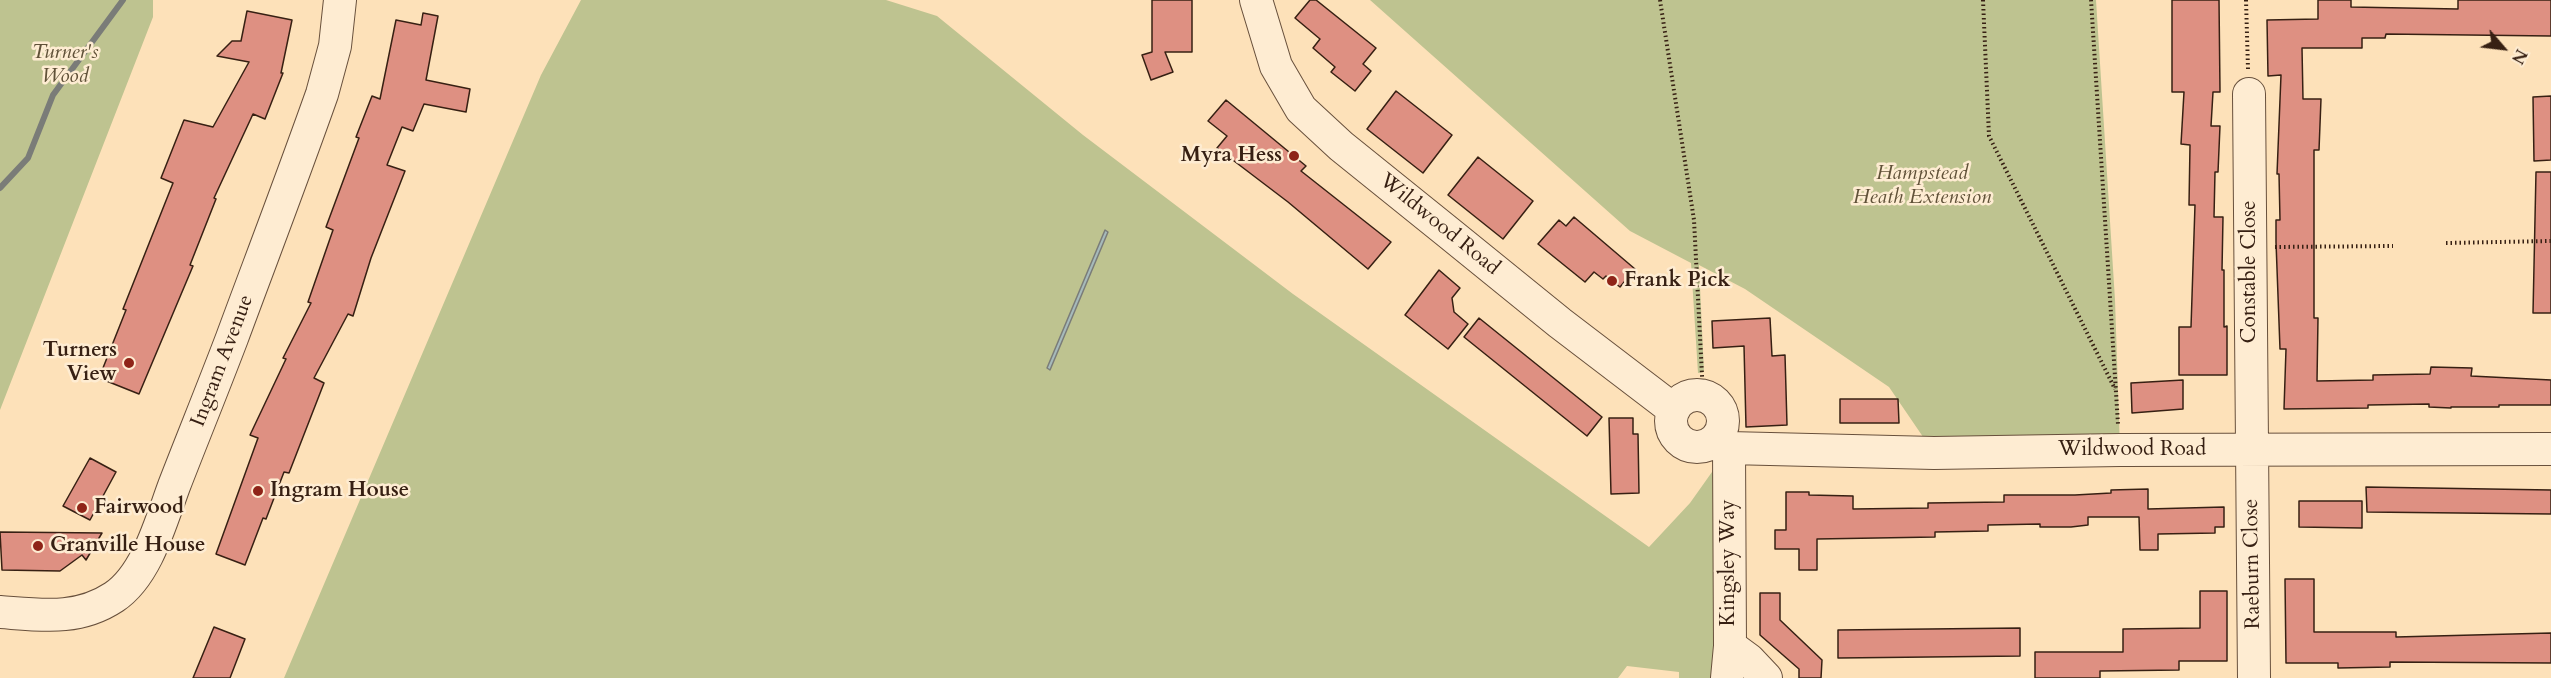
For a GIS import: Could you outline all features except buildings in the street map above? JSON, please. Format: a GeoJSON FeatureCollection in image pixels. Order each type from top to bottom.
{"type":"FeatureCollection","features":[{"type":"Feature","properties":{"kind":"street","name":"Ingram Avenue"},"geometry":{"type":"LineString","coordinates":[[0,612],[50,616],[87,612],[116,596],[144,561],[192,445],[322,94],[335,46],[340,0]]}},
{"type":"Feature","properties":{"kind":"street","name":"Wildwood Road"},"geometry":{"type":"LineString","coordinates":[[1256,0],[1276,66],[1301,109],[1341,146],[1467,248],[1674,410]]}},
{"type":"Feature","properties":{"kind":"street","name":"Constable Close"},"geometry":{"type":"LineString","coordinates":[[2249,94],[2251,449]]}},
{"type":"Feature","properties":{"kind":"street"},"geometry":{"type":"LineString","coordinates":[[1702,395],[1712,399],[1720,407],[1723,417],[1722,444],[1688,446],[1679,440],[1673,431],[1671,420],[1674,410],[1686,398],[1702,395]]}},
{"type":"Feature","properties":{"kind":"street","name":"Wildwood Road"},"geometry":{"type":"LineString","coordinates":[[1722,444],[1934,453],[2251,449],[2551,449]]}},
{"type":"Feature","properties":{"kind":"street","name":"Kingsley Way"},"geometry":{"type":"LineString","coordinates":[[1722,444],[1730,646],[1726,678]]}},
{"type":"Feature","properties":{"kind":"street","name":"Raeburn Close"},"geometry":{"type":"LineString","coordinates":[[2251,449],[2254,678]]}},
{"type":"Feature","properties":{"kind":"street"},"geometry":{"type":"LineString","coordinates":[[1730,646],[1749,660],[1766,678]]}},
{"type":"Feature","properties":{"kind":"path"},"geometry":{"type":"LineString","coordinates":[[1660,0],[1694,220],[1702,395]]}},
{"type":"Feature","properties":{"kind":"path"},"geometry":{"type":"LineString","coordinates":[[1983,0],[1989,136],[2116,391]]}},
{"type":"Feature","properties":{"kind":"path"},"geometry":{"type":"LineString","coordinates":[[2091,0],[2120,450]]}},
{"type":"Feature","properties":{"kind":"path"},"geometry":{"type":"LineString","coordinates":[[2246,0],[2249,94]]}},
{"type":"Feature","properties":{"kind":"path"},"geometry":{"type":"LineString","coordinates":[[2446,243],[2551,241]]}},
{"type":"Feature","properties":{"kind":"path"},"geometry":{"type":"LineString","coordinates":[[2250,247],[2393,246]]}},
{"type":"Feature","properties":{"kind":"green space","name":"Turner's Wood"},"geometry":{"type":"Polygon","coordinates":[[[0,0],[153,0],[153,17],[0,410],[0,0]]]}},
{"type":"Feature","properties":{"kind":"green space"},"geometry":{"type":"Polygon","coordinates":[[[581,0],[886,0],[937,16],[1083,135],[1293,294],[1649,547],[1690,503],[1729,448],[1727,678],[1679,678],[1679,672],[1627,666],[1618,678],[284,678],[541,75],[581,0]]]}},
{"type":"Feature","properties":{"kind":"green space","name":"Hampstead Heath Extension"},"geometry":{"type":"Polygon","coordinates":[[[1370,0],[2096,0],[2115,300],[2120,450],[1934,453],[1889,387],[1745,289],[1699,265],[1704,372],[1698,373],[1691,263],[1630,231],[1370,0]]]}},
{"type":"Feature","properties":{"kind":"shaded area"},"geometry":{"type":"Polygon","coordinates":[[[1105,230],[1108,232],[1050,370],[1047,368],[1105,230]]]}},
{"type":"Feature","properties":{"kind":"waterway"},"geometry":{"type":"LineString","coordinates":[[0,188],[28,158],[53,95],[123,0]]}},
{"type":"Feature","properties":{"kind":"place","name":"Myra Hess"},"geometry":{"type":"Point","coordinates":[1294,156]}},
{"type":"Feature","properties":{"kind":"place","name":"Frank Pick"},"geometry":{"type":"Point","coordinates":[1612,281]}},
{"type":"Feature","properties":{"kind":"place","name":"Turners View"},"geometry":{"type":"Point","coordinates":[129,363]}},
{"type":"Feature","properties":{"kind":"place","name":"Ingram House"},"geometry":{"type":"Point","coordinates":[258,491]}},
{"type":"Feature","properties":{"kind":"place","name":"Fairwood"},"geometry":{"type":"Point","coordinates":[82,508]}},
{"type":"Feature","properties":{"kind":"place","name":"Granville House"},"geometry":{"type":"Point","coordinates":[38,546]}}]}
